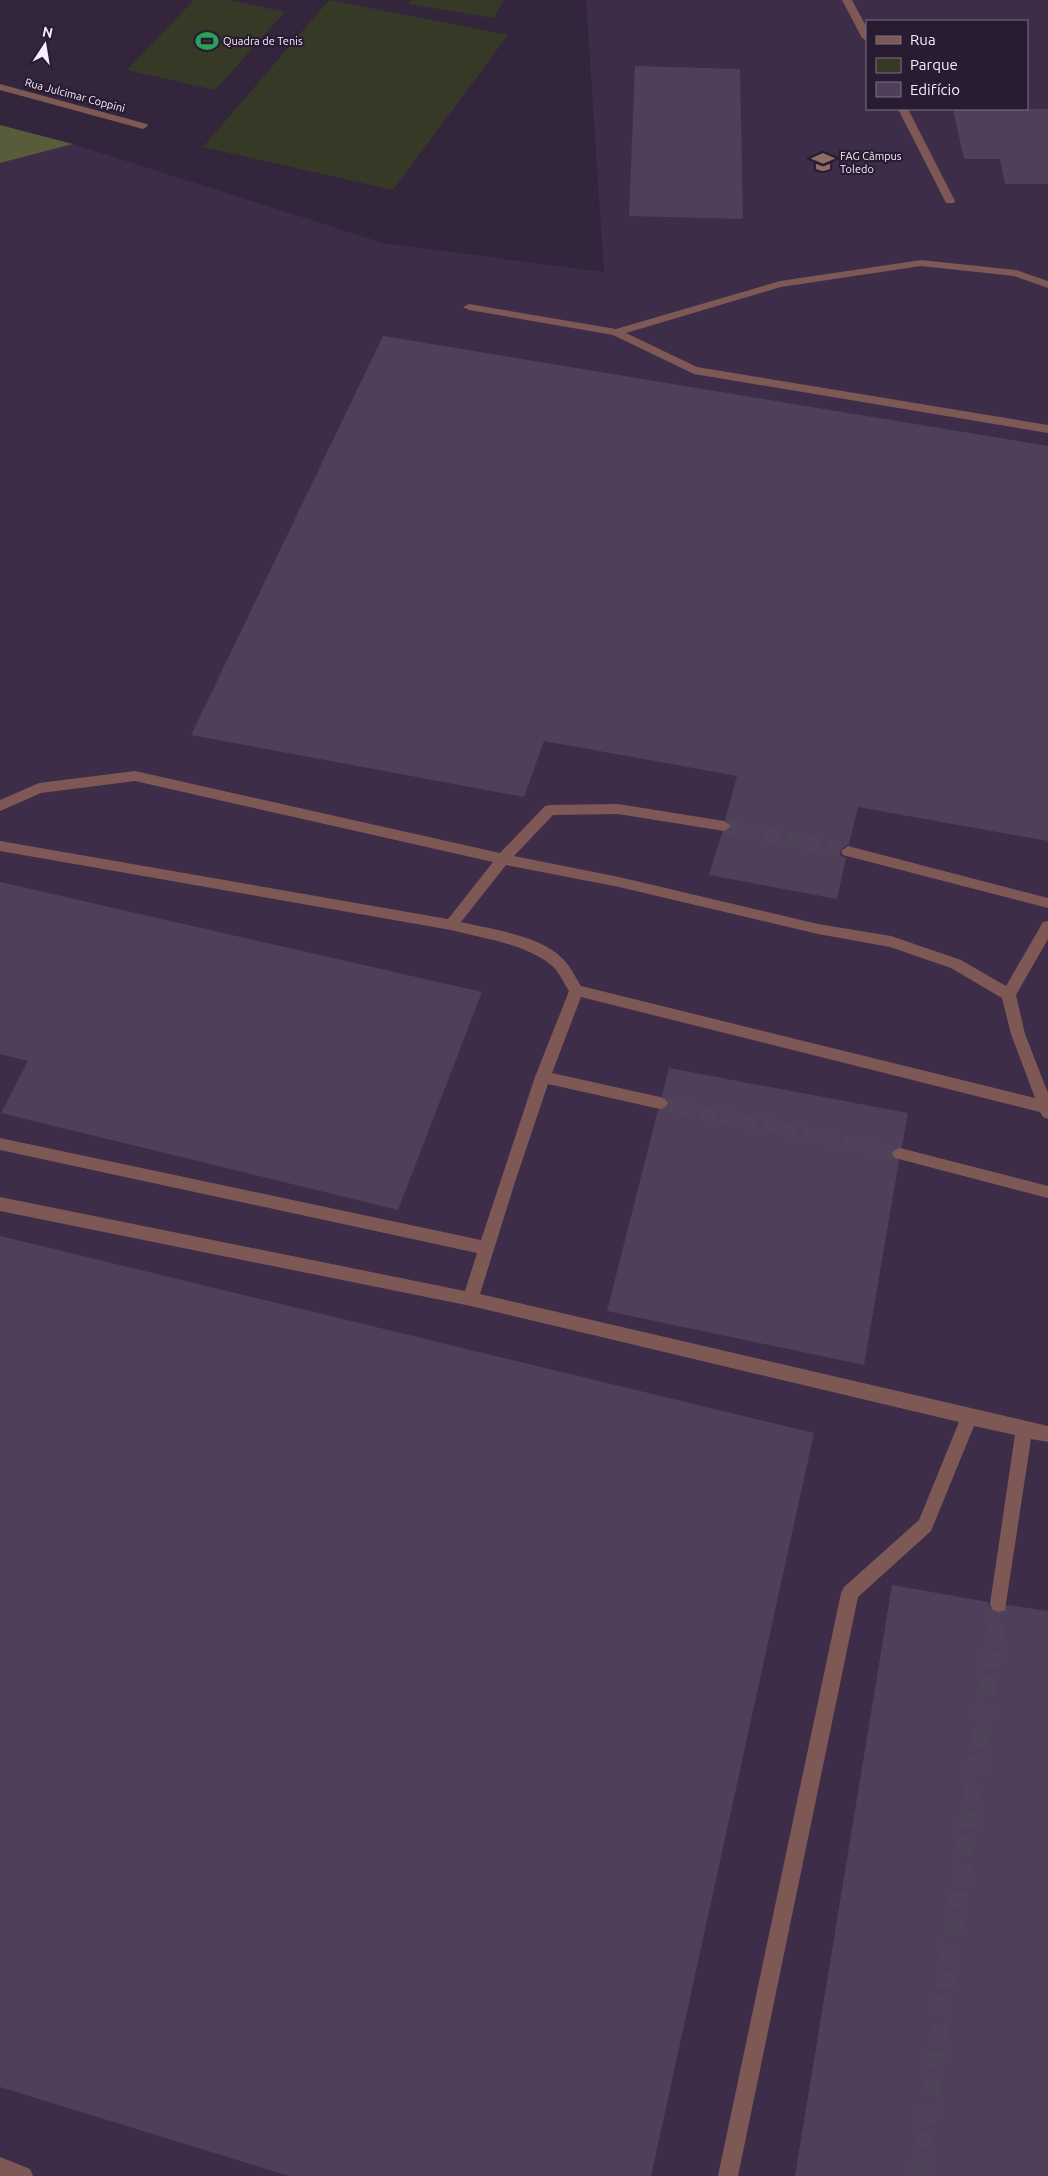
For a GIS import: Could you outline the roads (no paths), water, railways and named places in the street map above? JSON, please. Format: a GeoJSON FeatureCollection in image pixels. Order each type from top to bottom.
{"type":"FeatureCollection","features":[{"type":"Feature","properties":{"kind":"street"},"geometry":{"type":"LineString","coordinates":[[847,0],[866,36]]}},
{"type":"Feature","properties":{"kind":"street","name":"Rua Julcimar Coppini"},"geometry":{"type":"LineString","coordinates":[[0,88],[143,126]]}},
{"type":"Feature","properties":{"kind":"street"},"geometry":{"type":"LineString","coordinates":[[904,110],[950,201]]}},
{"type":"Feature","properties":{"kind":"street"},"geometry":{"type":"LineString","coordinates":[[616,332],[780,284],[921,264],[1016,273],[1048,286]]}},
{"type":"Feature","properties":{"kind":"street"},"geometry":{"type":"LineString","coordinates":[[469,307],[616,332],[694,370],[1048,429]]}},
{"type":"Feature","properties":{"kind":"street"},"geometry":{"type":"LineString","coordinates":[[0,806],[38,788],[135,776],[619,882],[818,929],[891,942],[956,964],[1009,995]]}},
{"type":"Feature","properties":{"kind":"street"},"geometry":{"type":"LineString","coordinates":[[451,925],[504,858],[550,810],[618,809],[724,826]]}},
{"type":"Feature","properties":{"kind":"street"},"geometry":{"type":"LineString","coordinates":[[0,846],[451,925],[503,938],[536,949],[558,962],[576,990],[1046,1110]]}},
{"type":"Feature","properties":{"kind":"street"},"geometry":{"type":"LineString","coordinates":[[848,851],[1048,902]]}},
{"type":"Feature","properties":{"kind":"street"},"geometry":{"type":"LineString","coordinates":[[1046,1110],[1018,1034],[1009,995],[1048,926]]}},
{"type":"Feature","properties":{"kind":"street"},"geometry":{"type":"LineString","coordinates":[[471,1299],[485,1248],[542,1077],[576,990]]}},
{"type":"Feature","properties":{"kind":"street"},"geometry":{"type":"LineString","coordinates":[[542,1077],[660,1103]]}},
{"type":"Feature","properties":{"kind":"street"},"geometry":{"type":"LineString","coordinates":[[0,1144],[485,1248]]}},
{"type":"Feature","properties":{"kind":"street"},"geometry":{"type":"LineString","coordinates":[[900,1154],[1048,1192]]}},
{"type":"Feature","properties":{"kind":"street"},"geometry":{"type":"LineString","coordinates":[[0,1204],[471,1299],[1024,1430],[1048,1434]]}},
{"type":"Feature","properties":{"kind":"street"},"geometry":{"type":"LineString","coordinates":[[728,2176],[850,1593],[924,1525],[970,1416]]}},
{"type":"Feature","properties":{"kind":"street"},"geometry":{"type":"LineString","coordinates":[[999,1604],[1024,1430]]}},
{"type":"Feature","properties":{"kind":"street"},"geometry":{"type":"LineString","coordinates":[[0,2167],[23,2176]]}},
{"type":"Feature","properties":{"kind":"tunnel"},"geometry":{"type":"LineString","coordinates":[[724,826],[848,851]]}},
{"type":"Feature","properties":{"kind":"tunnel"},"geometry":{"type":"LineString","coordinates":[[660,1103],[900,1154]]}},
{"type":"Feature","properties":{"kind":"tunnel"},"geometry":{"type":"LineString","coordinates":[[919,2176],[999,1604]]}},
{"type":"Feature","properties":{"kind":"place","name":"Quadra de Tenis"},"geometry":{"type":"Point","coordinates":[207,41]}},
{"type":"Feature","properties":{"kind":"place","name":"FAG Câmpus Toledo"},"geometry":{"type":"Point","coordinates":[823,162]}}]}
